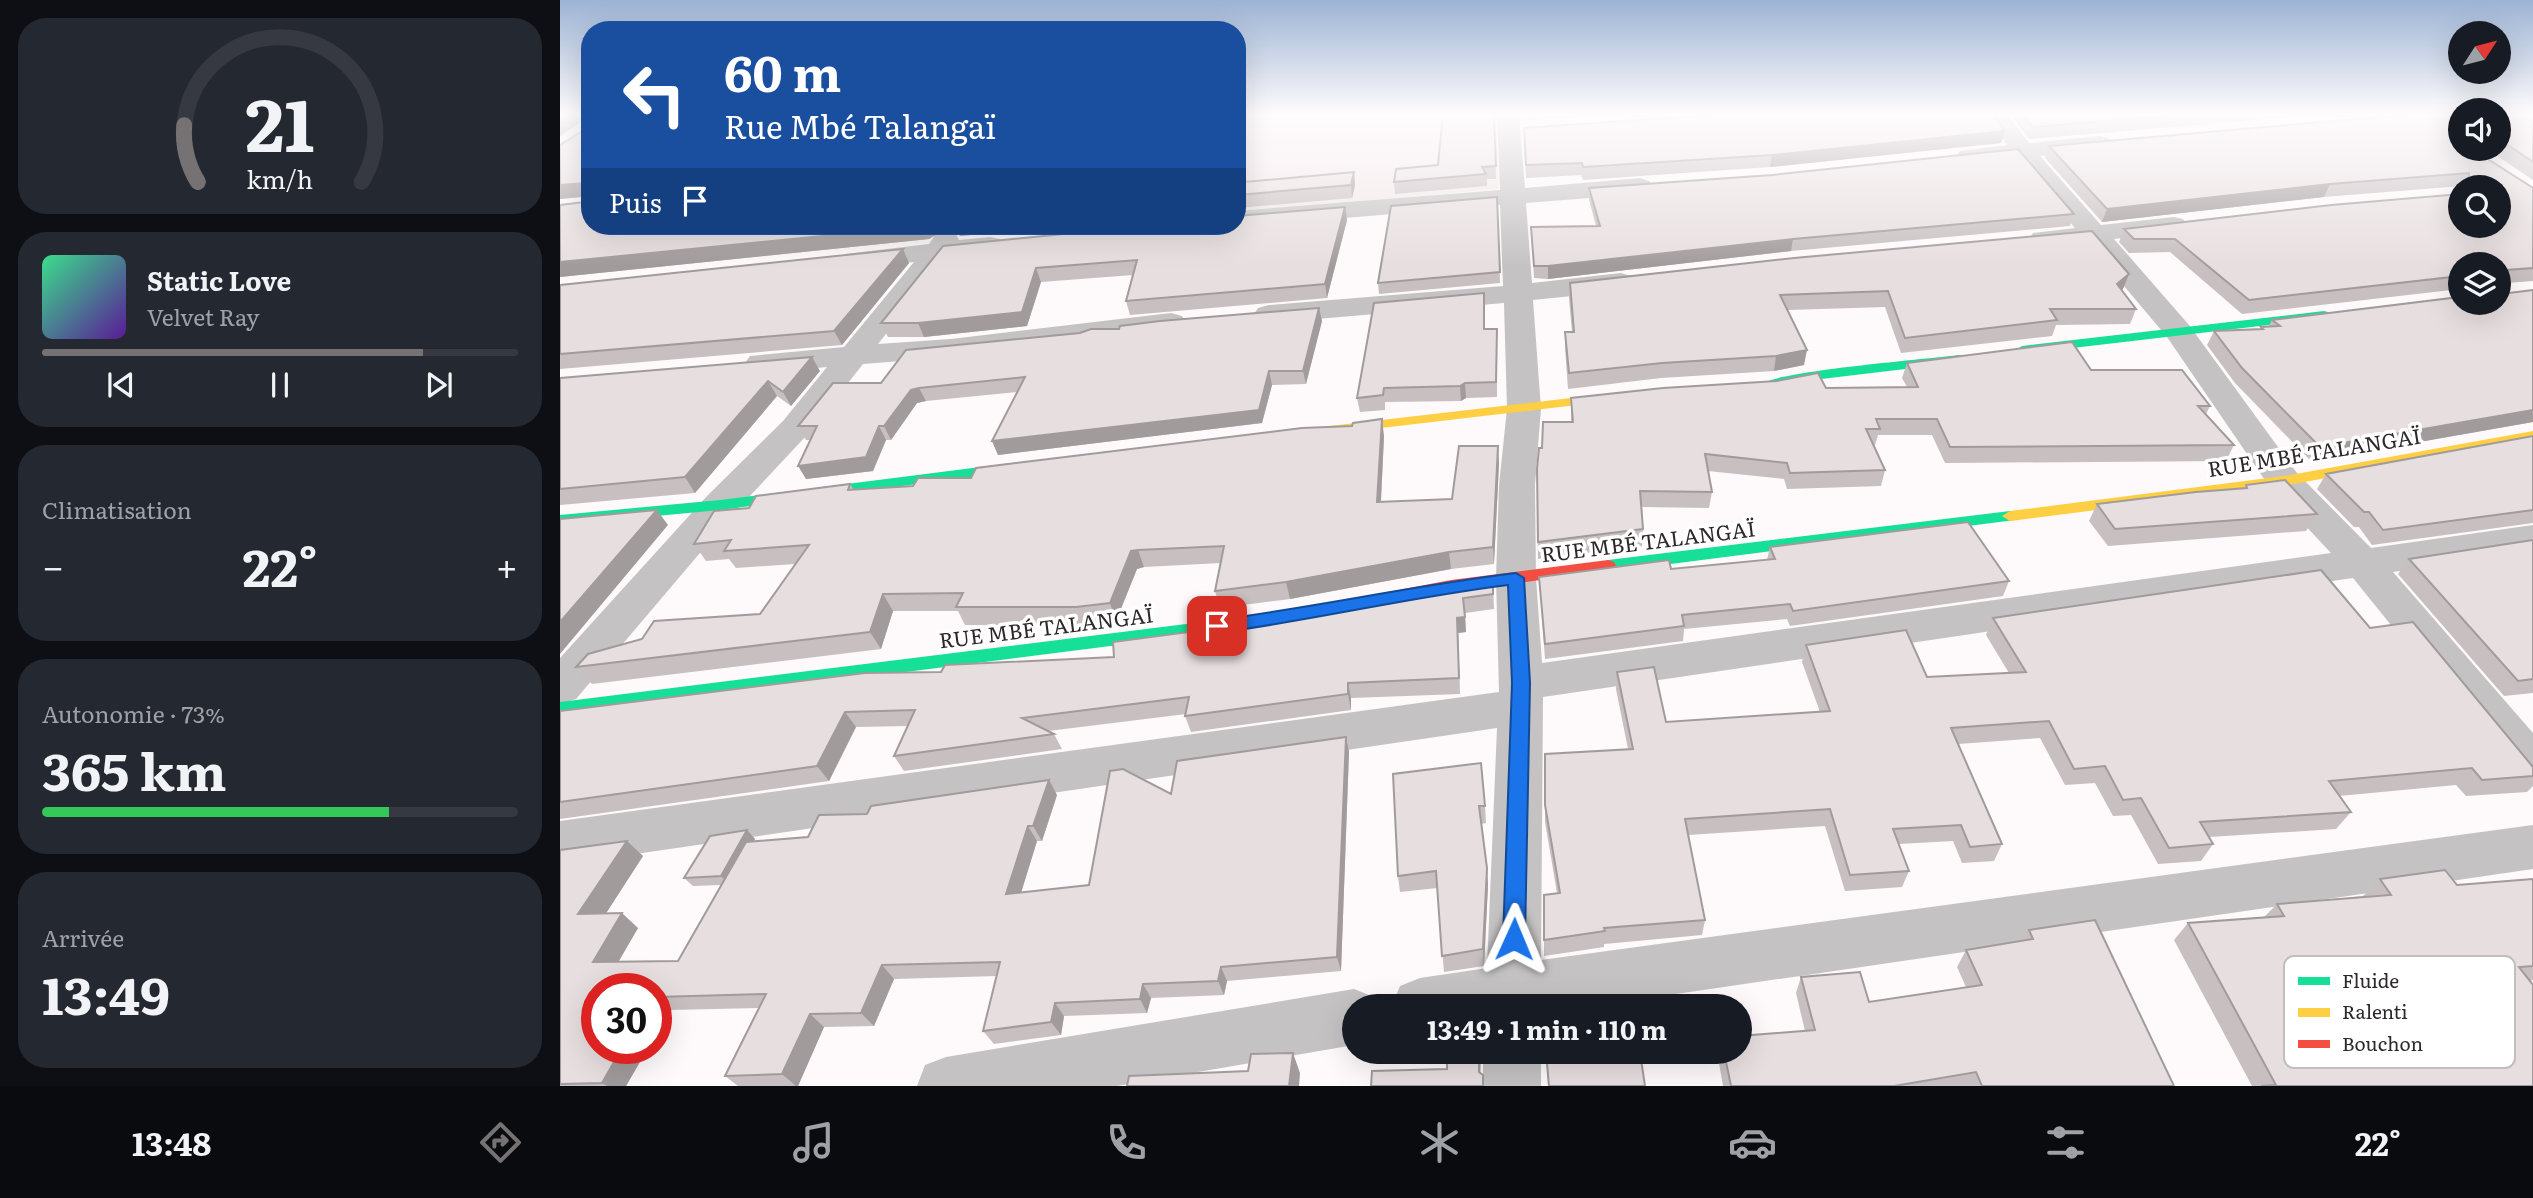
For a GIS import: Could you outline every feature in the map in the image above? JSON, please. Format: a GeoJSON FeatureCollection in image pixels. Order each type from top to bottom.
{"type":"FeatureCollection","features":[{"type":"Feature","properties":{"kind":"street"},"geometry":{"type":"LineString","coordinates":[[1513,994],[1521,695],[1516,578],[1517,485],[1524,409],[1511,195],[1514,165]]}},
{"type":"Feature","properties":{"kind":"street"},"geometry":{"type":"LineString","coordinates":[[2035,165],[2178,331],[2284,481],[2362,562],[2533,766]]}},
{"type":"Feature","properties":{"kind":"street"},"geometry":{"type":"LineString","coordinates":[[1246,218],[1661,185]]}},
{"type":"Feature","properties":{"kind":"street"},"geometry":{"type":"LineString","coordinates":[[2014,242],[2204,222]]}},
{"type":"Feature","properties":{"kind":"street"},"geometry":{"type":"LineString","coordinates":[[560,687],[720,505],[795,428],[948,238]]}},
{"type":"Feature","properties":{"kind":"street"},"geometry":{"type":"LineString","coordinates":[[830,262],[948,238],[1020,242]]}},
{"type":"Feature","properties":{"kind":"street"},"geometry":{"type":"LineString","coordinates":[[1245,316],[1518,293],[1641,279]]}},
{"type":"Feature","properties":{"kind":"street"},"geometry":{"type":"LineString","coordinates":[[2011,352],[2339,313]]}},
{"type":"Feature","properties":{"kind":"street"},"geometry":{"type":"LineString","coordinates":[[741,364],[951,348],[1072,332],[1204,320]]}},
{"type":"Feature","properties":{"kind":"street"},"geometry":{"type":"LineString","coordinates":[[1749,386],[1970,357]]}},
{"type":"Feature","properties":{"kind":"street"},"geometry":{"type":"LineString","coordinates":[[1310,432],[1634,394]]}},
{"type":"Feature","properties":{"kind":"street","name":"RUE MBÉ TALANGAÏ"},"geometry":{"type":"LineString","coordinates":[[560,709],[1290,617],[1451,586],[2284,481],[2533,435]]}},
{"type":"Feature","properties":{"kind":"street"},"geometry":{"type":"LineString","coordinates":[[560,520],[720,505],[1038,464]]}},
{"type":"Feature","properties":{"kind":"street"},"geometry":{"type":"LineString","coordinates":[[560,843],[2362,562],[2533,538]]}},
{"type":"Feature","properties":{"kind":"street"},"geometry":{"type":"LineString","coordinates":[[1540,994],[2533,847]]}},
{"type":"Feature","properties":{"kind":"street"},"geometry":{"type":"LineString","coordinates":[[946,1086],[1342,1019]]}},
{"type":"Feature","properties":{"kind":"street"},"geometry":{"type":"LineString","coordinates":[[1512,1064],[1512,1086]]}},
{"type":"Feature","properties":{"kind":"shaded area"},"geometry":{"type":"Polygon","coordinates":[[[1246,165],[1498,165],[1499,189],[1246,212],[1246,165]]]}},
{"type":"Feature","properties":{"kind":"building"},"geometry":{"type":"Polygon","coordinates":[[[560,165],[581,165],[581,183],[560,185],[560,165]]]}},
{"type":"Feature","properties":{"kind":"building"},"geometry":{"type":"Polygon","coordinates":[[[1438,165],[1496,166],[1482,167],[1486,174],[1394,182],[1396,169],[1438,165]]]}},
{"type":"Feature","properties":{"kind":"building"},"geometry":{"type":"Polygon","coordinates":[[[1582,165],[1620,165],[1583,167],[1582,165]]]}},
{"type":"Feature","properties":{"kind":"building"},"geometry":{"type":"Polygon","coordinates":[[[1870,165],[2032,165],[2074,214],[1534,266],[1531,227],[1600,226],[1589,188],[1772,175],[1870,165]]]}},
{"type":"Feature","properties":{"kind":"building"},"geometry":{"type":"Polygon","coordinates":[[[2066,165],[2497,165],[2533,188],[2533,268],[2511,270],[2511,252],[2448,252],[2448,277],[2249,300],[2175,239],[2134,239],[2124,229],[2331,205],[2448,195],[2448,238],[2511,238],[2511,175],[2469,173],[2330,184],[2107,209],[2066,165]]]}},
{"type":"Feature","properties":{"kind":"building"},"geometry":{"type":"Polygon","coordinates":[[[1354,172],[1351,185],[1246,194],[1246,182],[1354,172]]]}},
{"type":"Feature","properties":{"kind":"building"},"geometry":{"type":"Polygon","coordinates":[[[1497,197],[1500,272],[1378,283],[1391,206],[1497,197]]]}},
{"type":"Feature","properties":{"kind":"building"},"geometry":{"type":"Polygon","coordinates":[[[581,202],[581,235],[832,235],[560,262],[560,205],[581,202]]]}},
{"type":"Feature","properties":{"kind":"building"},"geometry":{"type":"Polygon","coordinates":[[[1345,207],[1325,284],[1126,301],[1137,260],[1036,268],[1022,312],[918,323],[881,323],[943,246],[1053,235],[1246,235],[1246,215],[1345,207]]]}},
{"type":"Feature","properties":{"kind":"building"},"geometry":{"type":"Polygon","coordinates":[[[2092,231],[2129,274],[2117,284],[2136,309],[2050,309],[2057,320],[1905,338],[1888,291],[1780,295],[1807,350],[1776,356],[1662,363],[1569,373],[1565,332],[1574,332],[1570,283],[1794,258],[2092,231]]]}},
{"type":"Feature","properties":{"kind":"building"},"geometry":{"type":"Polygon","coordinates":[[[903,249],[834,331],[560,354],[560,285],[903,249]]]}},
{"type":"Feature","properties":{"kind":"building"},"geometry":{"type":"Polygon","coordinates":[[[2533,290],[2533,410],[2320,447],[2242,368],[2214,331],[2280,326],[2272,320],[2448,298],[2448,315],[2511,315],[2511,293],[2533,290]]]}},
{"type":"Feature","properties":{"kind":"building"},"geometry":{"type":"Polygon","coordinates":[[[1484,293],[1484,329],[1497,329],[1496,382],[1384,388],[1383,395],[1357,398],[1374,303],[1484,293]]]}},
{"type":"Feature","properties":{"kind":"building"},"geometry":{"type":"Polygon","coordinates":[[[1319,308],[1303,371],[1269,371],[1259,410],[992,441],[1025,377],[919,388],[911,390],[884,426],[879,426],[866,457],[798,466],[817,426],[798,426],[833,383],[881,383],[906,350],[1080,333],[1091,329],[1119,329],[1120,326],[1160,321],[1319,308]]]}},
{"type":"Feature","properties":{"kind":"building"},"geometry":{"type":"Polygon","coordinates":[[[2072,342],[2091,370],[2182,370],[2210,406],[2198,406],[2234,445],[1950,447],[1937,419],[1876,419],[1880,429],[1866,429],[1885,470],[1790,473],[1787,463],[1705,454],[1712,492],[1640,491],[1643,529],[1538,542],[1537,469],[1539,448],[1542,448],[1543,422],[1573,422],[1571,398],[1663,388],[1777,381],[1818,373],[1826,388],[1918,387],[1907,363],[2072,342]]]}},
{"type":"Feature","properties":{"kind":"building"},"geometry":{"type":"Polygon","coordinates":[[[812,357],[783,392],[768,381],[685,477],[560,489],[560,378],[812,357]]]}},
{"type":"Feature","properties":{"kind":"building"},"geometry":{"type":"Polygon","coordinates":[[[1382,419],[1377,502],[1452,499],[1459,446],[1498,446],[1493,547],[1449,552],[1286,582],[1215,591],[1224,546],[1138,550],[1131,551],[1110,603],[1076,607],[956,607],[963,593],[883,594],[870,632],[576,667],[588,654],[642,639],[654,621],[760,614],[809,545],[724,551],[731,540],[694,544],[714,511],[749,508],[756,496],[850,484],[848,490],[913,486],[918,478],[971,478],[976,468],[1302,428],[1352,426],[1353,423],[1382,419]]]}},
{"type":"Feature","properties":{"kind":"building"},"geometry":{"type":"Polygon","coordinates":[[[2533,436],[2533,510],[2383,530],[2369,512],[2364,512],[2326,474],[2533,436]]]}},
{"type":"Feature","properties":{"kind":"building"},"geometry":{"type":"Polygon","coordinates":[[[2285,480],[2317,514],[2115,529],[2097,504],[2247,488],[2246,485],[2285,480]]]}},
{"type":"Feature","properties":{"kind":"building"},"geometry":{"type":"Polygon","coordinates":[[[657,510],[560,622],[560,519],[657,510]]]}},
{"type":"Feature","properties":{"kind":"building"},"geometry":{"type":"Polygon","coordinates":[[[1968,522],[2009,581],[1793,611],[1790,604],[1682,615],[1684,626],[1545,644],[1539,577],[1669,560],[1671,569],[1775,559],[1770,547],[1968,522]]]}},
{"type":"Feature","properties":{"kind":"building"},"geometry":{"type":"Polygon","coordinates":[[[2533,540],[2533,679],[2518,681],[2409,559],[2533,540]]]}},
{"type":"Feature","properties":{"kind":"building"},"geometry":{"type":"Polygon","coordinates":[[[2321,570],[2370,628],[2413,622],[2533,767],[2533,776],[2482,780],[2472,768],[2329,781],[2351,812],[2200,822],[2213,844],[2169,848],[2141,798],[2123,800],[2105,766],[2074,769],[2049,721],[1951,728],[2002,844],[1970,847],[1961,825],[1893,829],[1909,871],[1850,875],[1830,809],[1685,819],[1705,920],[1604,928],[1605,931],[1544,940],[1544,895],[1560,893],[1545,805],[1545,754],[1633,749],[1617,672],[1654,667],[1666,722],[1830,711],[1806,645],[1906,630],[1927,677],[2026,672],[1993,618],[2321,570]]]}},
{"type":"Feature","properties":{"kind":"building"},"geometry":{"type":"Polygon","coordinates":[[[1493,582],[1493,594],[1463,598],[1465,617],[1457,618],[1459,678],[1348,683],[1348,694],[1185,716],[1189,697],[1022,718],[1054,734],[894,756],[915,710],[845,712],[817,766],[560,802],[560,711],[865,673],[941,672],[945,665],[1114,657],[1113,642],[1287,619],[1450,587],[1493,582]]]}},
{"type":"Feature","properties":{"kind":"building"},"geometry":{"type":"Polygon","coordinates":[[[1346,737],[1337,957],[1221,967],[1218,981],[1143,984],[1140,999],[1055,1003],[1051,1022],[983,1031],[1000,962],[882,965],[861,1013],[810,1014],[782,1074],[725,1076],[766,994],[672,997],[672,973],[581,973],[581,1064],[613,1064],[602,1083],[560,1084],[560,850],[627,841],[578,914],[622,913],[593,962],[678,961],[746,842],[808,837],[819,815],[867,814],[871,806],[1049,780],[1033,826],[1028,826],[1006,894],[1089,885],[1110,771],[1123,769],[1171,794],[1177,761],[1346,737]]]}},
{"type":"Feature","properties":{"kind":"building"},"geometry":{"type":"Polygon","coordinates":[[[1481,763],[1485,806],[1479,806],[1487,868],[1483,949],[1442,956],[1436,871],[1398,876],[1393,774],[1481,763]]]}},
{"type":"Feature","properties":{"kind":"building"},"geometry":{"type":"Polygon","coordinates":[[[747,830],[721,876],[684,878],[710,836],[747,830]]]}},
{"type":"Feature","properties":{"kind":"building"},"geometry":{"type":"Polygon","coordinates":[[[2445,870],[2457,885],[2533,879],[2533,966],[2519,967],[2533,985],[2533,1086],[2261,1086],[2276,1085],[2188,923],[2284,916],[2277,904],[2391,895],[2380,879],[2445,870]]]}},
{"type":"Feature","properties":{"kind":"building"},"geometry":{"type":"Polygon","coordinates":[[[2095,920],[2174,1086],[1982,1086],[1976,1072],[1894,1086],[1731,1086],[1726,1064],[1752,1064],[1752,1035],[1815,1030],[1801,977],[1860,972],[1869,1002],[1982,985],[1966,950],[2033,939],[2029,930],[2095,920]]]}},
{"type":"Feature","properties":{"kind":"building"},"geometry":{"type":"Polygon","coordinates":[[[1293,1053],[1289,1086],[1127,1086],[1129,1076],[1248,1071],[1251,1054],[1293,1053]]]}},
{"type":"Feature","properties":{"kind":"building"},"geometry":{"type":"Polygon","coordinates":[[[1447,1064],[1479,1064],[1483,1086],[1371,1086],[1372,1071],[1447,1069],[1447,1064]]]}},
{"type":"Feature","properties":{"kind":"building"},"geometry":{"type":"Polygon","coordinates":[[[1547,1064],[1642,1064],[1645,1086],[1549,1086],[1547,1064]]]}},
{"type":"Feature","properties":{"kind":"traffic: fast"},"geometry":{"type":"LineString","coordinates":[[2022,350],[2324,315]]}},
{"type":"Feature","properties":{"kind":"traffic: fast"},"geometry":{"type":"LineString","coordinates":[[1769,384],[1813,376],[1959,359]]}},
{"type":"Feature","properties":{"kind":"traffic: fast"},"geometry":{"type":"LineString","coordinates":[[560,520],[720,505],[1027,466]]}},
{"type":"Feature","properties":{"kind":"traffic: fast"},"geometry":{"type":"LineString","coordinates":[[1608,566],[2010,516]]}},
{"type":"Feature","properties":{"kind":"traffic: fast"},"geometry":{"type":"LineString","coordinates":[[560,709],[1283,618]]}},
{"type":"Feature","properties":{"kind":"traffic: slow"},"geometry":{"type":"LineString","coordinates":[[1330,430],[1622,396]]}},
{"type":"Feature","properties":{"kind":"traffic: slow"},"geometry":{"type":"LineString","coordinates":[[2010,516],[2284,481],[2533,435]]}},
{"type":"Feature","properties":{"kind":"traffic: jam"},"geometry":{"type":"LineString","coordinates":[[1283,618],[1451,586],[1608,566]]}},
{"type":"Feature","properties":{"kind":"route"},"geometry":{"type":"LineString","coordinates":[[1217,626],[1290,617],[1451,586],[1516,578],[1521,683],[1514,939]]}}]}
